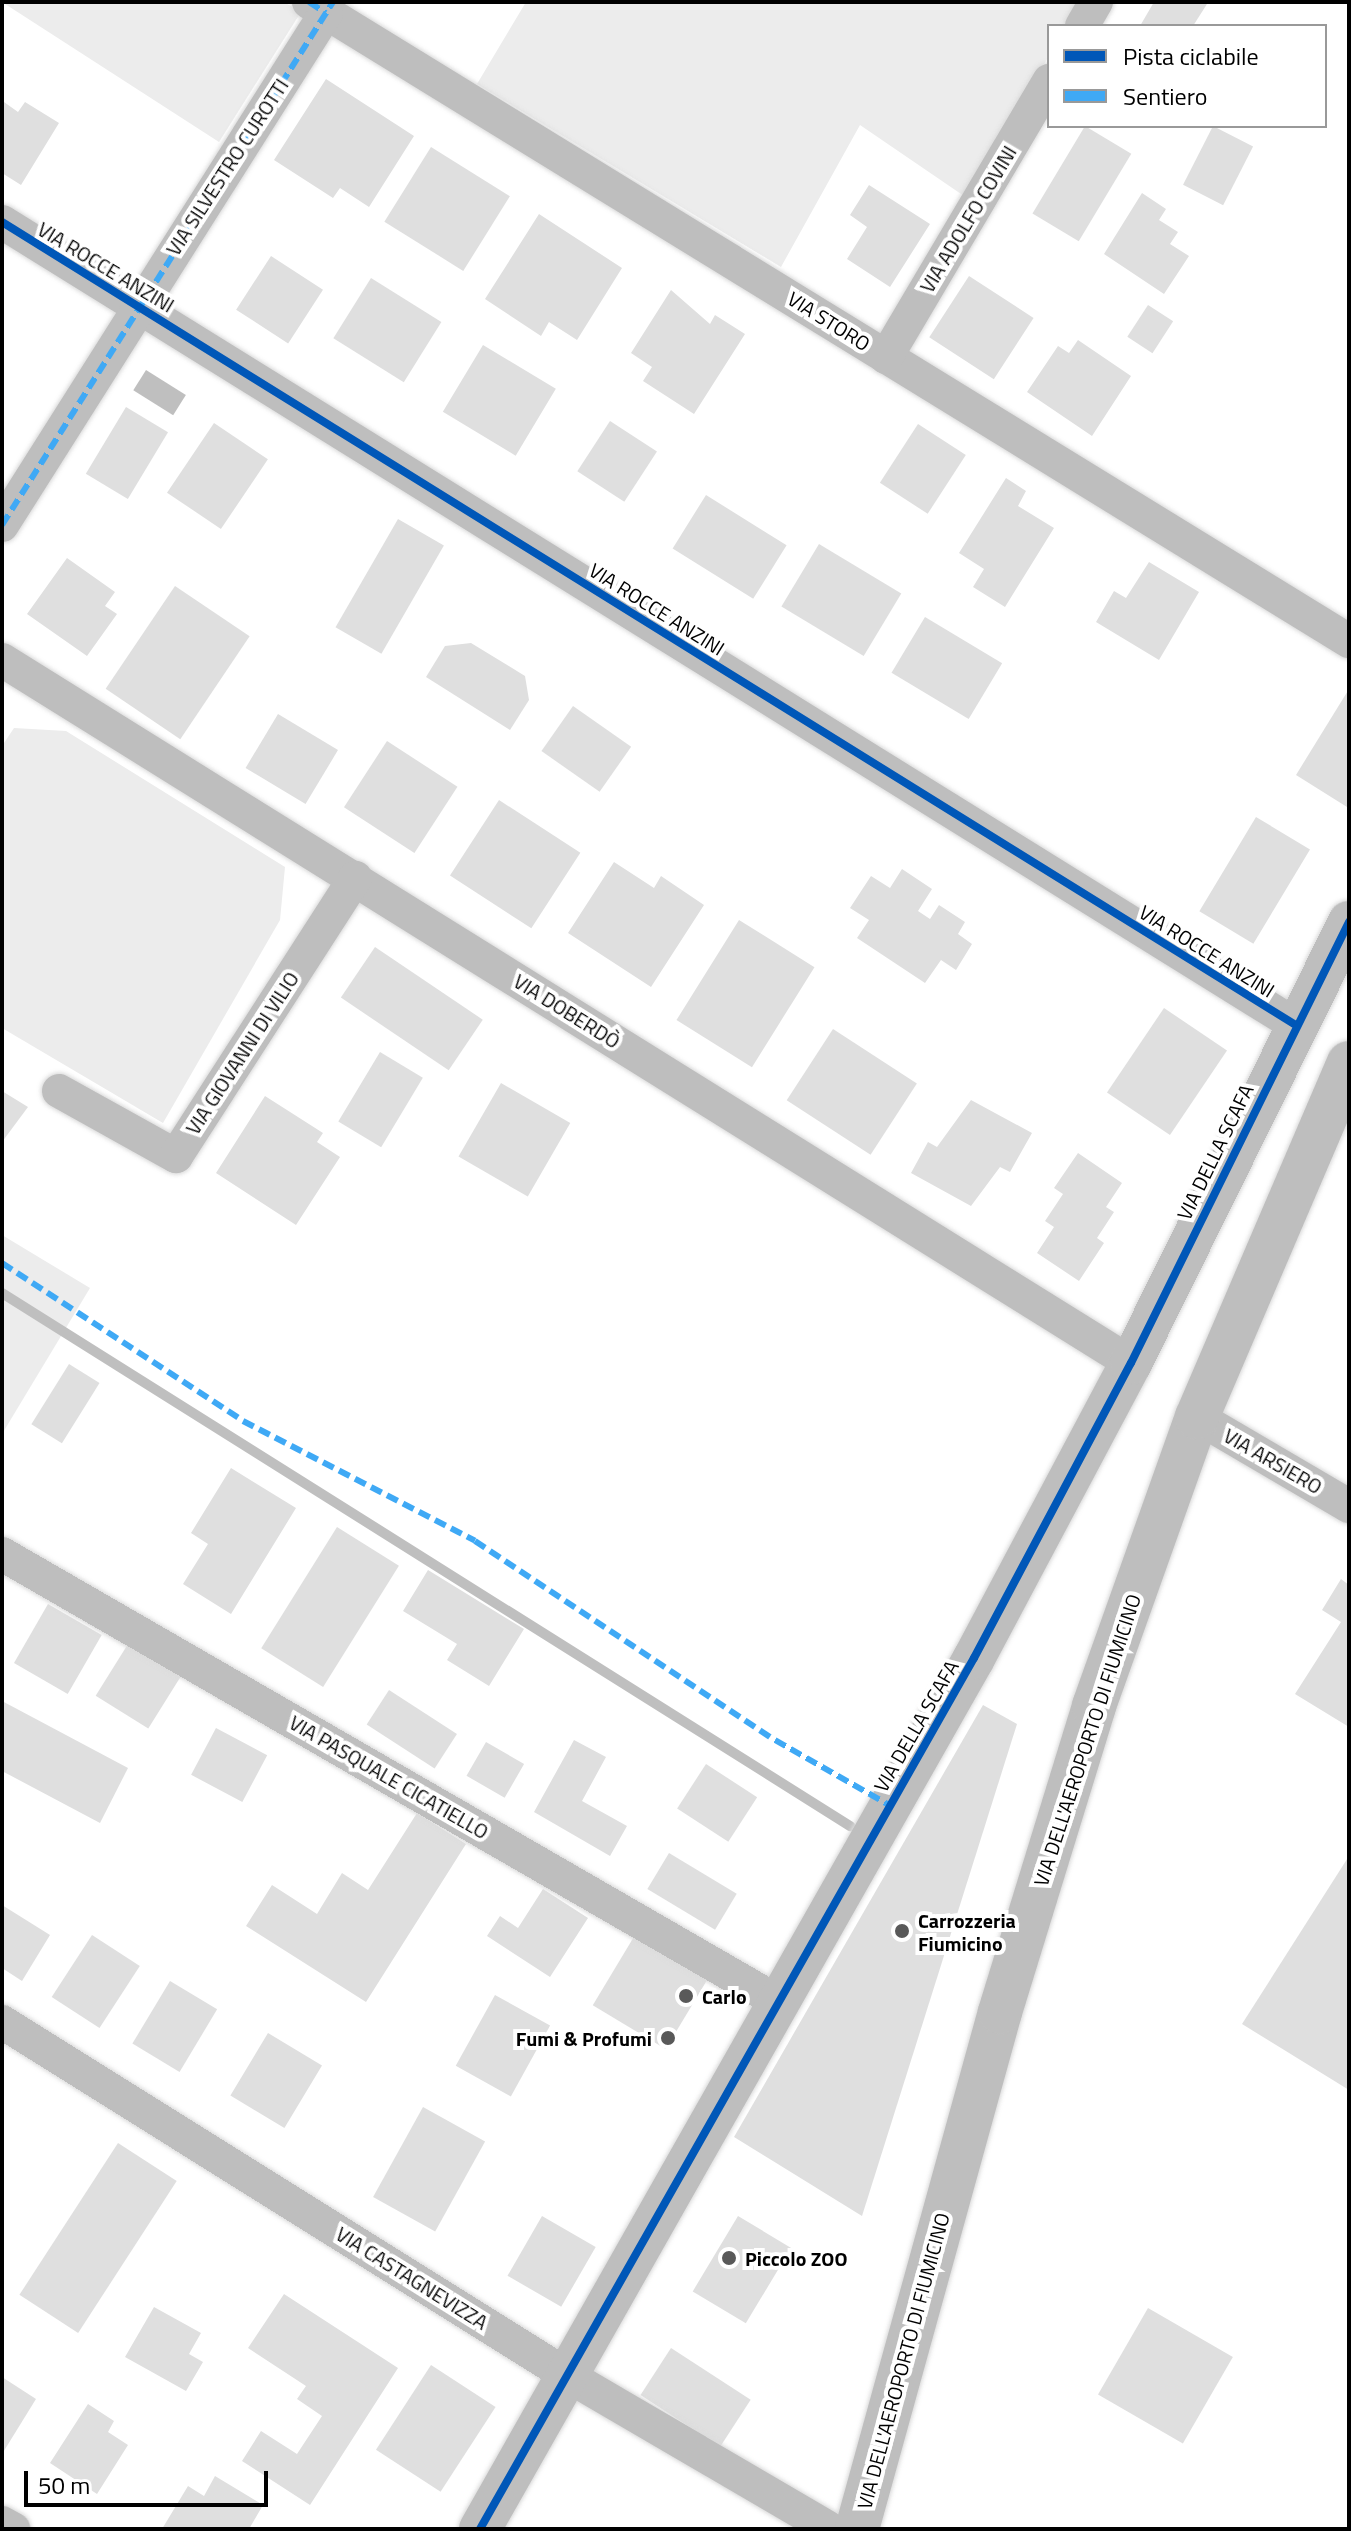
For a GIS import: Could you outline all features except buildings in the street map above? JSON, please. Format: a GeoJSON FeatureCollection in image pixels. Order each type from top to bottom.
{"type":"FeatureCollection","features":[{"type":"Feature","properties":{"kind":"main road","name":"VIA DELL'AEROPORTO DI FIUMICINO"},"geometry":{"type":"LineString","coordinates":[[842,2528],[1094,1706],[1197,1417],[1349,1063]]}},
{"type":"Feature","properties":{"kind":"street"},"geometry":{"type":"LineString","coordinates":[[1083,24],[1096,2]]}},
{"type":"Feature","properties":{"kind":"street","name":"VIA SILVESTRO CUROTTI"},"geometry":{"type":"LineString","coordinates":[[2,525],[318,7]]}},
{"type":"Feature","properties":{"kind":"street","name":"VIA STORO"},"geometry":{"type":"LineString","coordinates":[[318,7],[1349,641]]}},
{"type":"Feature","properties":{"kind":"street","name":"VIA ADOLFO COVINI"},"geometry":{"type":"LineString","coordinates":[[886,357],[1047,84]]}},
{"type":"Feature","properties":{"kind":"street","name":"VIA ROCCE ANZINI"},"geometry":{"type":"LineString","coordinates":[[2,222],[1294,1024]]}},
{"type":"Feature","properties":{"kind":"street","name":"VIA DOBERDÒ"},"geometry":{"type":"LineString","coordinates":[[2,660],[1131,1363]]}},
{"type":"Feature","properties":{"kind":"street","name":"VIA GIOVANNI DI VILIO"},"geometry":{"type":"LineString","coordinates":[[59,1091],[176,1156],[355,878]]}},
{"type":"Feature","properties":{"kind":"street","name":"VIA DELLA SCAFA"},"geometry":{"type":"LineString","coordinates":[[480,2529],[570,2377],[777,2001],[974,1658],[1131,1363],[1294,1024],[1349,922]]}},
{"type":"Feature","properties":{"kind":"street","name":"VIA ARSIERO"},"geometry":{"type":"LineString","coordinates":[[1197,1417],[1349,1506]]}},
{"type":"Feature","properties":{"kind":"street","name":"VIA PASQUALE CICATIELLO"},"geometry":{"type":"LineString","coordinates":[[2,1554],[777,2001]]}},
{"type":"Feature","properties":{"kind":"street","name":"VIA CASTAGNEVIZZA"},"geometry":{"type":"LineString","coordinates":[[2,2022],[570,2377],[842,2528]]}},
{"type":"Feature","properties":{"kind":"street"},"geometry":{"type":"LineString","coordinates":[[2,2523],[13,2529]]}},
{"type":"Feature","properties":{"kind":"shaded area"},"geometry":{"type":"Polygon","coordinates":[[[2,2],[284,2],[301,12],[219,142],[2,2]]]}},
{"type":"Feature","properties":{"kind":"shaded area"},"geometry":{"type":"Polygon","coordinates":[[[526,2],[1081,2],[1068,24],[1047,24],[1047,59],[964,196],[860,125],[781,267],[477,84],[526,2]]]}},
{"type":"Feature","properties":{"kind":"shaded area"},"geometry":{"type":"Polygon","coordinates":[[[146,370],[186,395],[173,415],[133,390],[146,370]]]}},
{"type":"Feature","properties":{"kind":"shaded area"},"geometry":{"type":"Polygon","coordinates":[[[14,728],[66,731],[285,867],[280,920],[163,1123],[2,1028],[2,746],[14,728]]]}},
{"type":"Feature","properties":{"kind":"shaded area"},"geometry":{"type":"Polygon","coordinates":[[[2,1235],[90,1288],[2,1434],[2,1235]]]}},
{"type":"Feature","properties":{"kind":"waterway"},"geometry":{"type":"LineString","coordinates":[[2,1293],[850,1826]]}},
{"type":"Feature","properties":{"kind":"marked path"},"geometry":{"type":"LineString","coordinates":[[309,2],[326,13]]}},
{"type":"Feature","properties":{"kind":"marked path"},"geometry":{"type":"LineString","coordinates":[[2,525],[333,2]]}},
{"type":"Feature","properties":{"kind":"marked path"},"geometry":{"type":"LineString","coordinates":[[2,1263],[243,1421],[475,1541],[775,1740],[889,1805]]}},
{"type":"Feature","properties":{"kind":"cycle path"},"geometry":{"type":"LineString","coordinates":[[2,222],[1294,1024]]}},
{"type":"Feature","properties":{"kind":"cycle path"},"geometry":{"type":"LineString","coordinates":[[480,2529],[974,1658],[1131,1363],[1349,922]]}},
{"type":"Feature","properties":{"kind":"place","name":"Carrozzeria Fiumicino"},"geometry":{"type":"Point","coordinates":[902,1931]}},
{"type":"Feature","properties":{"kind":"place","name":"Carlo"},"geometry":{"type":"Point","coordinates":[686,1996]}},
{"type":"Feature","properties":{"kind":"place","name":"Fumi & Profumi"},"geometry":{"type":"Point","coordinates":[668,2038]}},
{"type":"Feature","properties":{"kind":"place","name":"Piccolo ZOO"},"geometry":{"type":"Point","coordinates":[729,2258]}}]}
